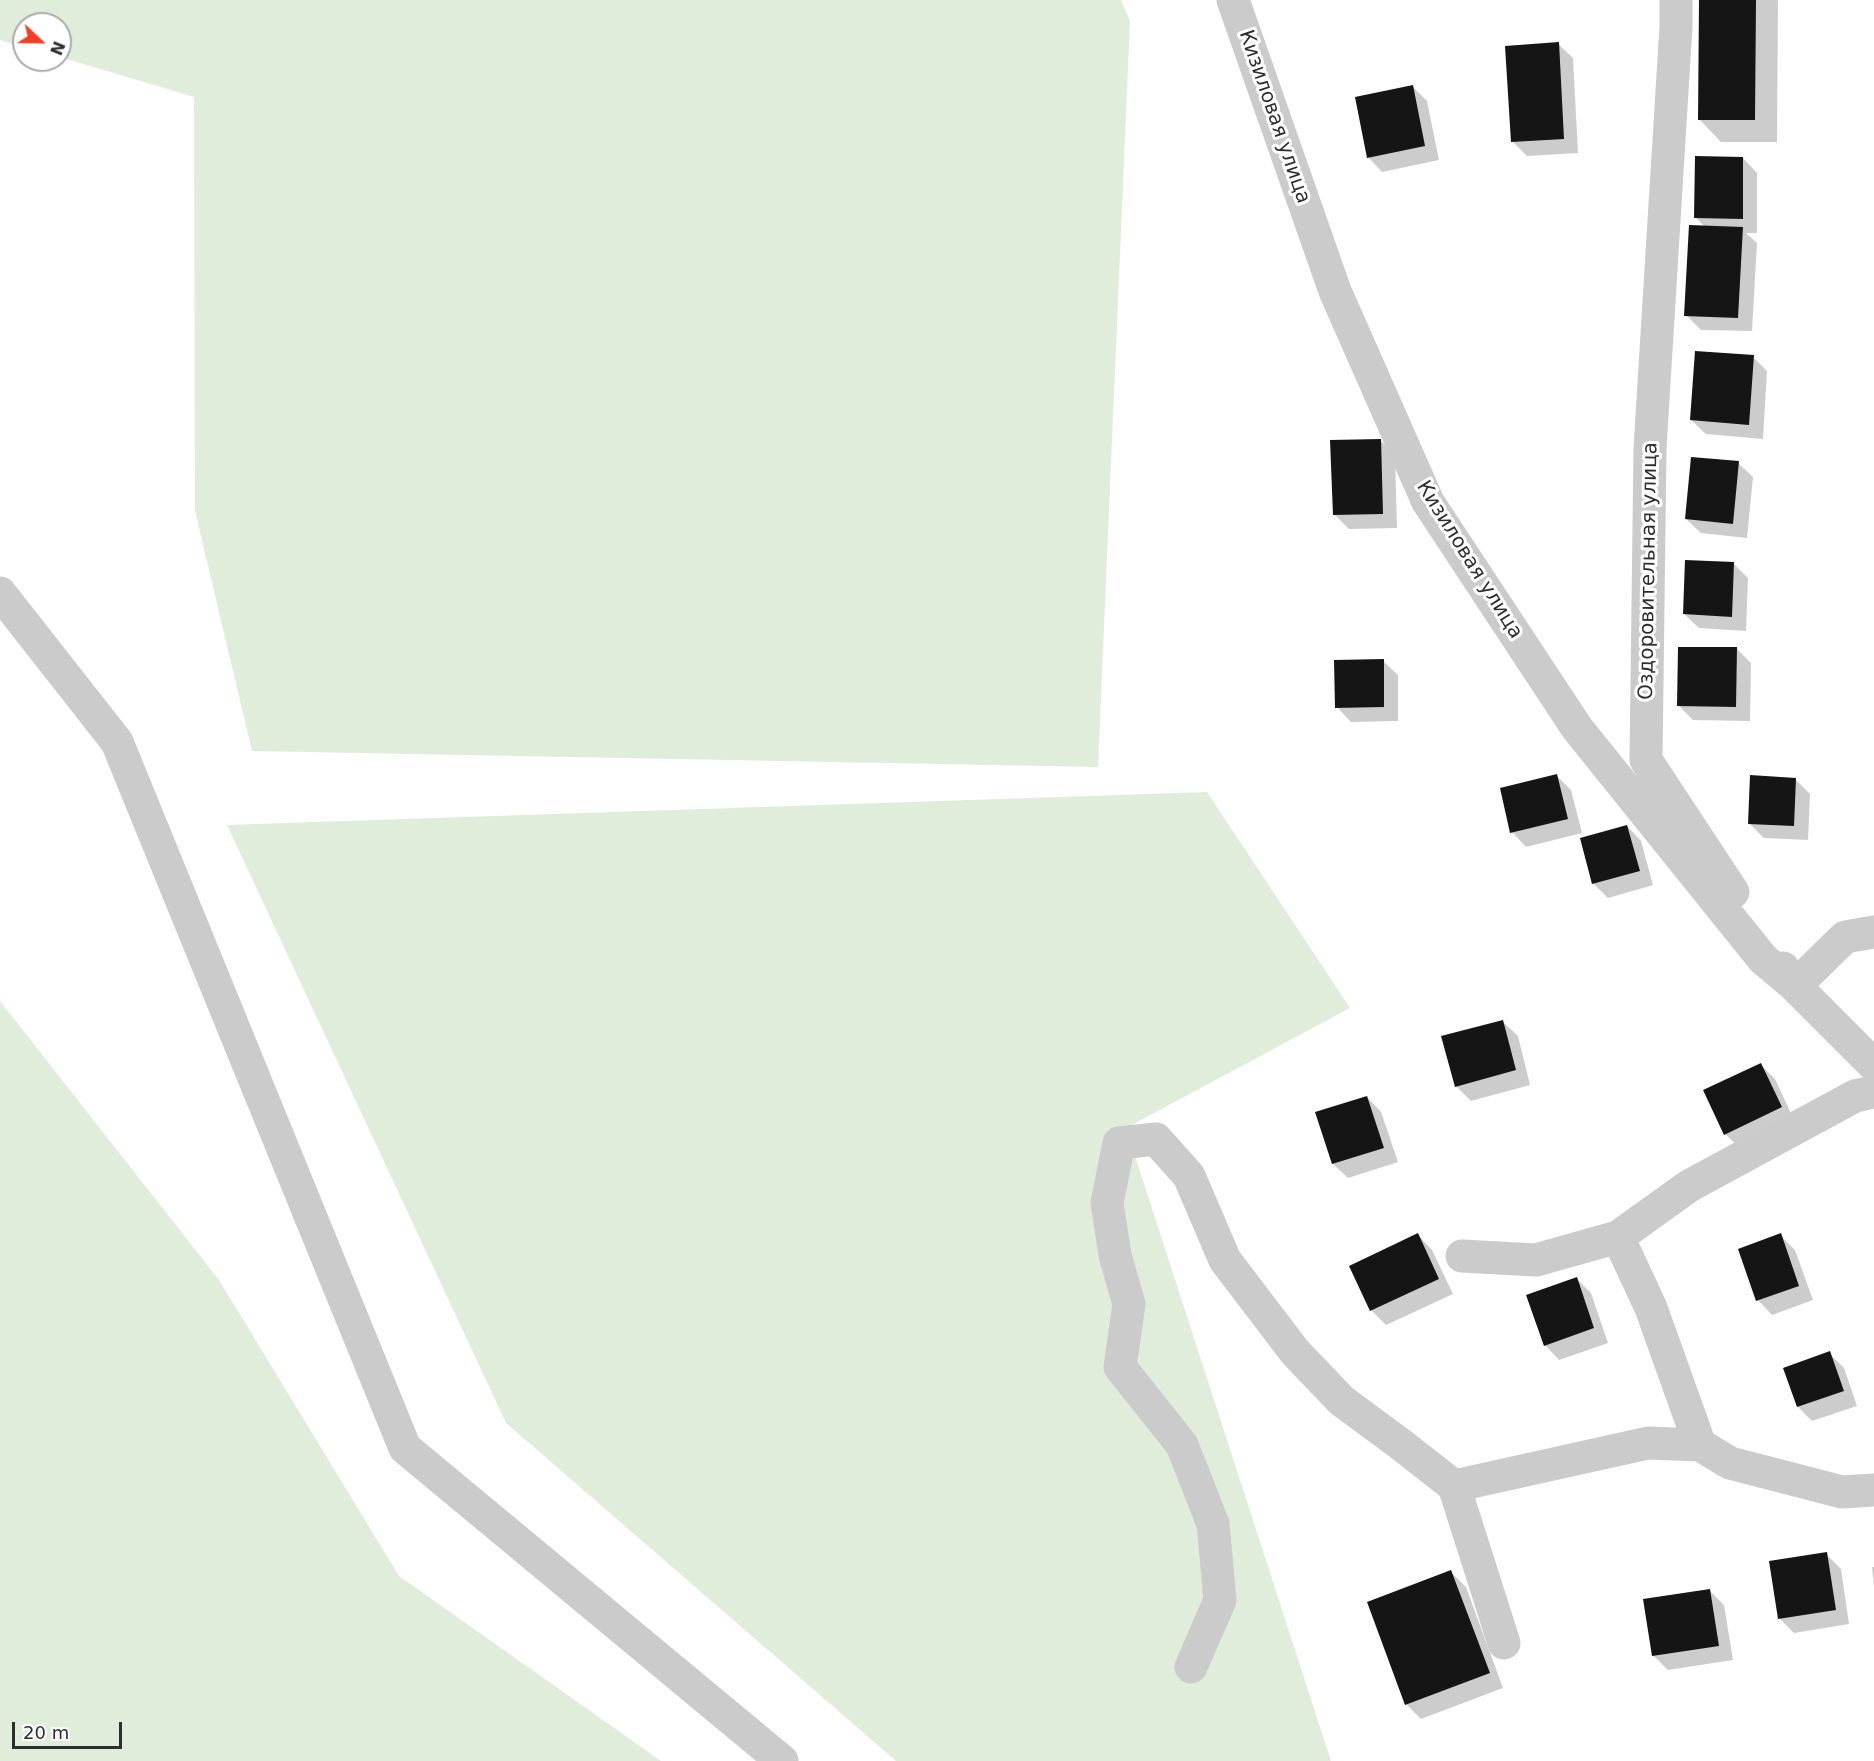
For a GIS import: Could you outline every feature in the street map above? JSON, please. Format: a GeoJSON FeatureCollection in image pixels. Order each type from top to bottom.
{"type":"FeatureCollection","features":[{"type":"Feature","properties":{"kind":"street","name":"Кизиловая улица"},"geometry":{"type":"LineString","coordinates":[[1233,0],[1335,291],[1428,502],[1577,728],[1762,959],[1795,986]]}},
{"type":"Feature","properties":{"kind":"street","name":"Оздоровительная улица"},"geometry":{"type":"LineString","coordinates":[[1676,0],[1650,448],[1646,760],[1795,986],[1874,1065]]}},
{"type":"Feature","properties":{"kind":"street"},"geometry":{"type":"LineString","coordinates":[[0,593],[117,742],[405,1448],[782,1761]]}},
{"type":"Feature","properties":{"kind":"street"},"geometry":{"type":"LineString","coordinates":[[1795,986],[1845,937],[1874,932]]}},
{"type":"Feature","properties":{"kind":"street"},"geometry":{"type":"LineString","coordinates":[[1462,1256],[1536,1260],[1618,1237],[1689,1186],[1854,1096],[1874,1092]]}},
{"type":"Feature","properties":{"kind":"street"},"geometry":{"type":"LineString","coordinates":[[1191,1667],[1220,1600],[1213,1524],[1182,1444],[1120,1367],[1128,1304],[1115,1255],[1107,1203],[1119,1143],[1156,1139],[1189,1176],[1225,1260],[1295,1352],[1342,1401],[1454,1486],[1504,1643]]}},
{"type":"Feature","properties":{"kind":"street"},"geometry":{"type":"LineString","coordinates":[[1618,1237],[1651,1308],[1700,1445]]}},
{"type":"Feature","properties":{"kind":"street"},"geometry":{"type":"LineString","coordinates":[[1454,1486],[1648,1443],[1700,1445],[1730,1463],[1842,1492],[1874,1490]]}},
{"type":"Feature","properties":{"kind":"green space"},"geometry":{"type":"Polygon","coordinates":[[[0,0],[1121,0],[1130,21],[1098,767],[252,751],[195,511],[194,97],[72,61],[72,12],[12,12],[12,44],[0,40],[0,0]]]}},
{"type":"Feature","properties":{"kind":"green space"},"geometry":{"type":"Polygon","coordinates":[[[1207,792],[1350,1008],[1126,1128],[1331,1761],[896,1761],[506,1423],[227,825],[1207,792]]]}},
{"type":"Feature","properties":{"kind":"green space"},"geometry":{"type":"Polygon","coordinates":[[[0,1001],[219,1280],[399,1576],[661,1761],[0,1761],[0,1001]]]}},
{"type":"Feature","properties":{"kind":"building"},"geometry":{"type":"Polygon","coordinates":[[[1699,0],[1756,0],[1755,120],[1698,120],[1699,0]]]}},
{"type":"Feature","properties":{"kind":"building"},"geometry":{"type":"Polygon","coordinates":[[[1559,42],[1564,139],[1511,142],[1505,46],[1559,42]]]}},
{"type":"Feature","properties":{"kind":"building"},"geometry":{"type":"Polygon","coordinates":[[[1413,85],[1425,146],[1367,158],[1355,97],[1413,85]]]}},
{"type":"Feature","properties":{"kind":"building"},"geometry":{"type":"Polygon","coordinates":[[[1695,156],[1743,157],[1743,219],[1694,218],[1695,156]]]}},
{"type":"Feature","properties":{"kind":"building"},"geometry":{"type":"Polygon","coordinates":[[[1689,225],[1743,227],[1738,318],[1684,316],[1689,225]]]}},
{"type":"Feature","properties":{"kind":"building"},"geometry":{"type":"Polygon","coordinates":[[[1695,351],[1754,355],[1749,425],[1690,420],[1695,351]]]}},
{"type":"Feature","properties":{"kind":"building"},"geometry":{"type":"Polygon","coordinates":[[[1381,439],[1383,514],[1333,515],[1330,440],[1381,439]]]}},
{"type":"Feature","properties":{"kind":"building"},"geometry":{"type":"Polygon","coordinates":[[[1691,457],[1739,461],[1733,524],[1685,519],[1691,457]]]}},
{"type":"Feature","properties":{"kind":"building"},"geometry":{"type":"Polygon","coordinates":[[[1685,560],[1734,562],[1732,617],[1683,614],[1685,560]]]}},
{"type":"Feature","properties":{"kind":"building"},"geometry":{"type":"Polygon","coordinates":[[[1678,647],[1737,647],[1736,707],[1677,706],[1678,647]]]}},
{"type":"Feature","properties":{"kind":"building"},"geometry":{"type":"Polygon","coordinates":[[[1384,659],[1384,707],[1335,708],[1334,660],[1384,659]]]}},
{"type":"Feature","properties":{"kind":"building"},"geometry":{"type":"Polygon","coordinates":[[[1557,774],[1568,819],[1510,833],[1500,788],[1557,774]]]}},
{"type":"Feature","properties":{"kind":"building"},"geometry":{"type":"Polygon","coordinates":[[[1750,775],[1796,778],[1794,826],[1748,824],[1750,775]]]}},
{"type":"Feature","properties":{"kind":"building"},"geometry":{"type":"Polygon","coordinates":[[[1627,825],[1640,871],[1592,884],[1580,838],[1627,825]]]}},
{"type":"Feature","properties":{"kind":"building"},"geometry":{"type":"Polygon","coordinates":[[[1503,1020],[1516,1070],[1455,1087],[1441,1036],[1503,1020]]]}},
{"type":"Feature","properties":{"kind":"building"},"geometry":{"type":"Polygon","coordinates":[[[1761,1063],[1782,1107],[1724,1135],[1703,1090],[1761,1063]]]}},
{"type":"Feature","properties":{"kind":"building"},"geometry":{"type":"Polygon","coordinates":[[[1367,1096],[1384,1148],[1332,1164],[1315,1112],[1367,1096]]]}},
{"type":"Feature","properties":{"kind":"building"},"geometry":{"type":"Polygon","coordinates":[[[1418,1233],[1439,1279],[1370,1311],[1349,1266],[1418,1233]]]}},
{"type":"Feature","properties":{"kind":"building"},"geometry":{"type":"Polygon","coordinates":[[[1781,1233],[1799,1286],[1756,1301],[1738,1249],[1781,1233]]]}},
{"type":"Feature","properties":{"kind":"building"},"geometry":{"type":"Polygon","coordinates":[[[1577,1277],[1594,1328],[1544,1346],[1526,1295],[1577,1277]]]}},
{"type":"Feature","properties":{"kind":"building"},"geometry":{"type":"Polygon","coordinates":[[[1830,1351],[1844,1391],[1797,1407],[1783,1368],[1830,1351]]]}},
{"type":"Feature","properties":{"kind":"building"},"geometry":{"type":"Polygon","coordinates":[[[1827,1552],[1836,1610],[1778,1619],[1769,1561],[1827,1552]]]}},
{"type":"Feature","properties":{"kind":"building"},"geometry":{"type":"Polygon","coordinates":[[[1451,1570],[1490,1673],[1405,1705],[1367,1602],[1451,1570]]]}},
{"type":"Feature","properties":{"kind":"building"},"geometry":{"type":"Polygon","coordinates":[[[1710,1589],[1719,1646],[1652,1656],[1643,1599],[1710,1589]]]}}]}
